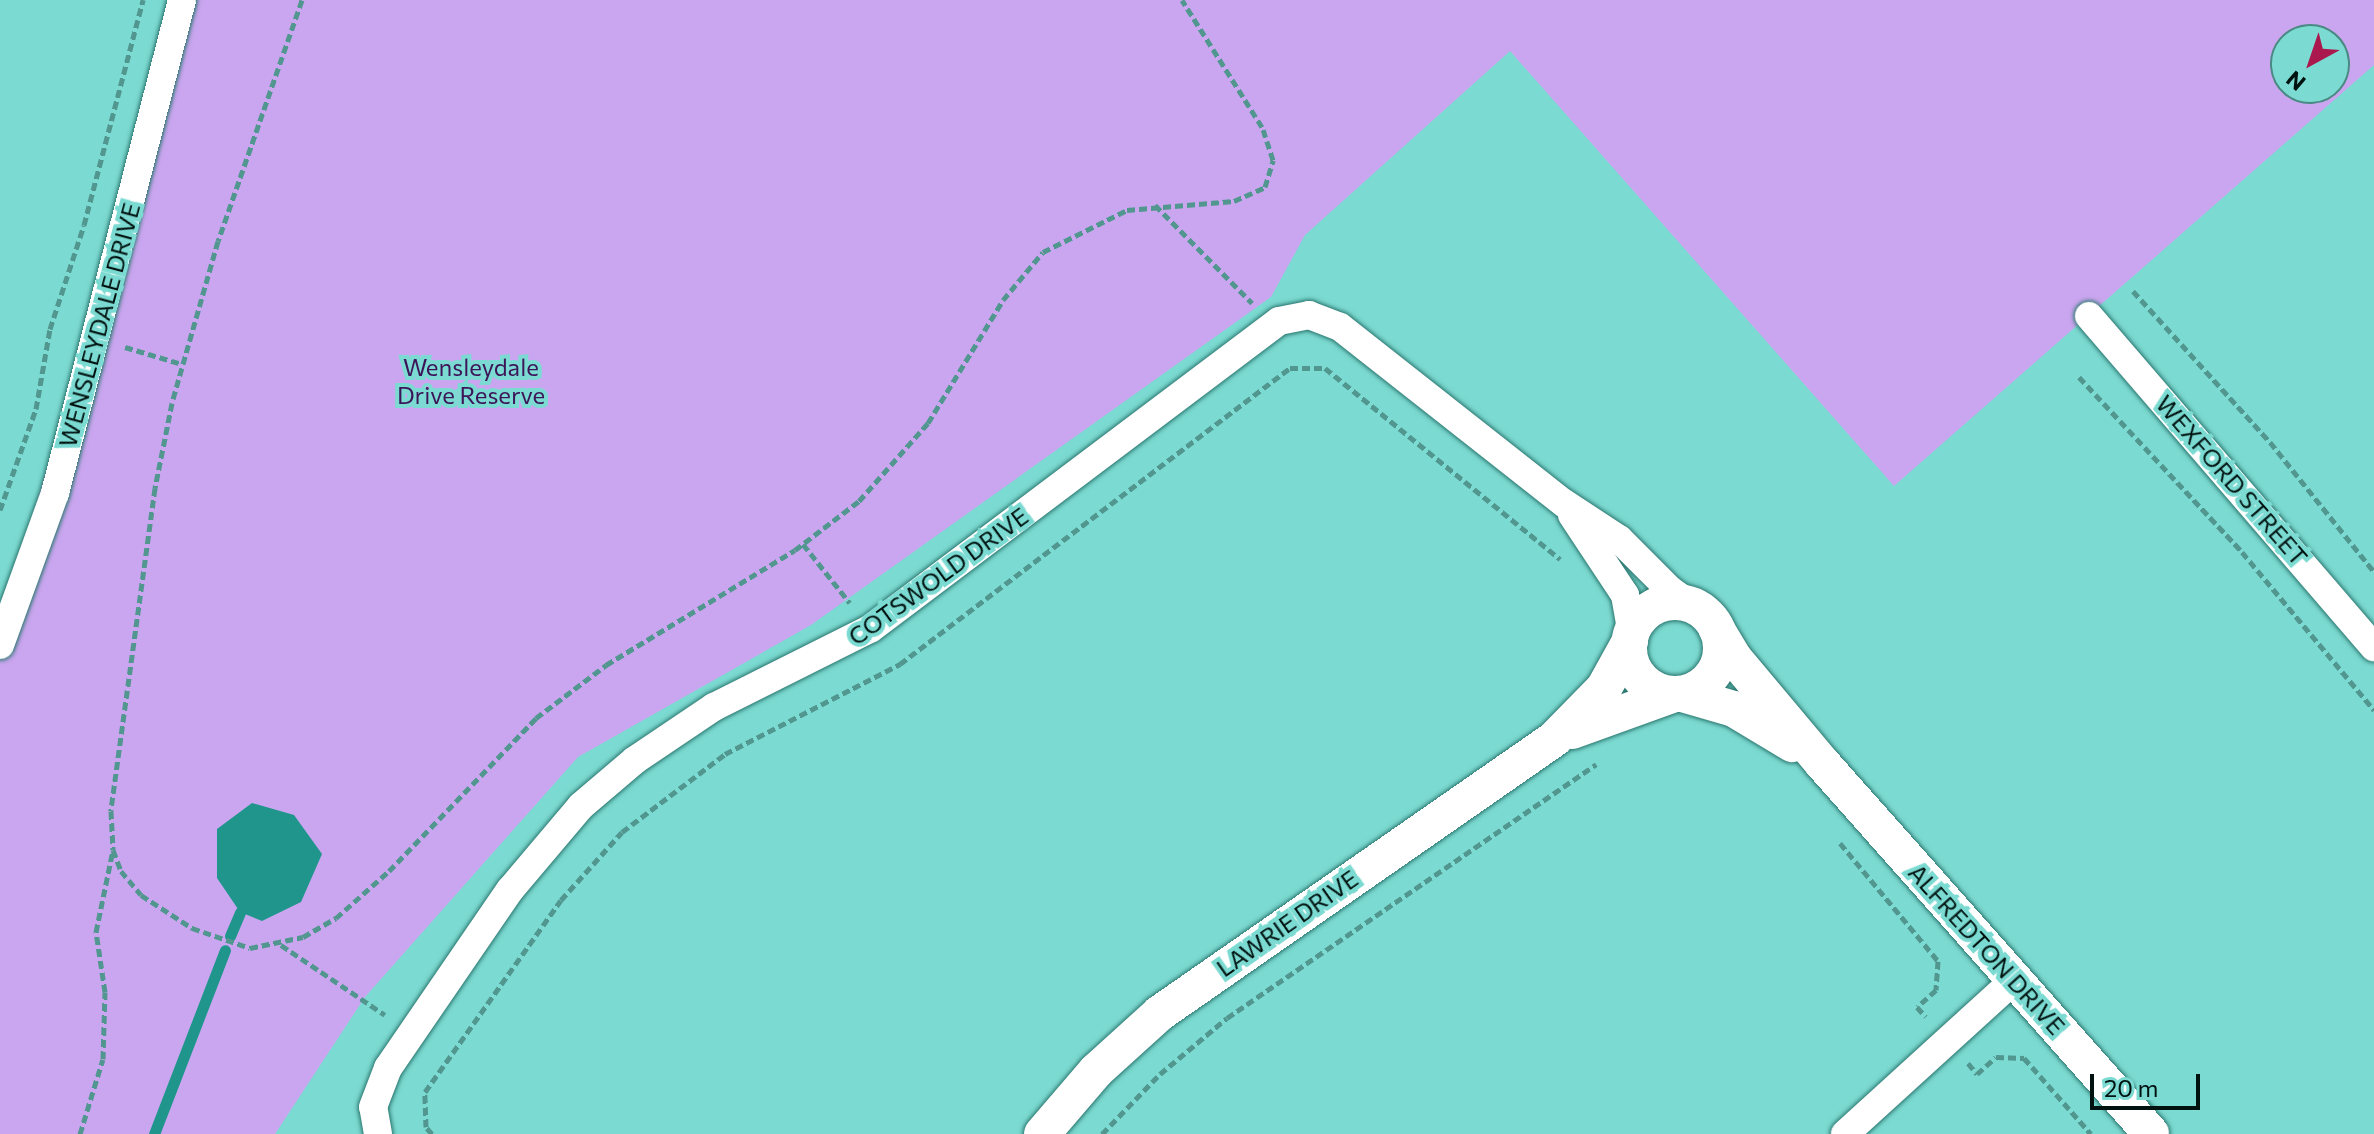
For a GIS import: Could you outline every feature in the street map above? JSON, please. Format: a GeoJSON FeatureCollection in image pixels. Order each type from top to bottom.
{"type":"FeatureCollection","features":[{"type":"Feature","properties":{"kind":"street","name":"WENSLEYDALE DRIVE"},"geometry":{"type":"LineString","coordinates":[[0,645],[55,493],[182,0]]}},
{"type":"Feature","properties":{"kind":"street","name":"COTSWOLD DRIVE"},"geometry":{"type":"LineString","coordinates":[[378,1134],[372,1118],[374,1096],[412,1033],[534,858],[608,783],[714,707],[833,652],[870,629],[1273,324],[1309,315],[1340,327],[1564,503],[1619,539],[1706,618]]}},
{"type":"Feature","properties":{"kind":"street","name":"WEXFORD STREET"},"geometry":{"type":"LineString","coordinates":[[2089,316],[2374,647]]}},
{"type":"Feature","properties":{"kind":"street","name":"COTSWOLD DRIVE"},"geometry":{"type":"LineString","coordinates":[[1564,503],[1619,584],[1631,612],[1631,637]]}},
{"type":"Feature","properties":{"kind":"street"},"geometry":{"type":"LineString","coordinates":[[1662,605],[1706,618],[1721,649],[1716,669],[1702,686],[1678,694],[1654,689],[1638,675],[1631,637],[1643,615],[1662,605]]}},
{"type":"Feature","properties":{"kind":"street","name":"ALFREDTON DRIVE"},"geometry":{"type":"LineString","coordinates":[[1706,618],[1734,658],[1823,764],[2151,1134]]}},
{"type":"Feature","properties":{"kind":"street","name":"LAWRIE DRIVE"},"geometry":{"type":"LineString","coordinates":[[1042,1134],[1096,1071],[1160,1013],[1555,738],[1604,688],[1631,637]]}},
{"type":"Feature","properties":{"kind":"street","name":"ALFREDTON DRIVE"},"geometry":{"type":"LineString","coordinates":[[1678,694],[1734,709],[1823,764]]}},
{"type":"Feature","properties":{"kind":"street","name":"LAWRIE DRIVE"},"geometry":{"type":"LineString","coordinates":[[1555,738],[1678,694]]}},
{"type":"Feature","properties":{"kind":"street"},"geometry":{"type":"LineString","coordinates":[[1845,1134],[2014,980]]}},
{"type":"Feature","properties":{"kind":"path"},"geometry":{"type":"LineString","coordinates":[[0,510],[36,409],[50,329],[84,225],[143,0]]}},
{"type":"Feature","properties":{"kind":"path"},"geometry":{"type":"LineString","coordinates":[[80,1134],[103,1059],[105,992],[96,932],[113,850],[116,754],[164,440],[218,241],[302,0]]}},
{"type":"Feature","properties":{"kind":"path"},"geometry":{"type":"LineString","coordinates":[[113,850],[130,883],[155,908],[236,945],[280,944],[319,929],[354,902],[536,718],[606,665],[803,544],[859,501],[908,450],[956,383],[1021,272],[1043,252],[1100,221],[1155,205],[1234,201],[1259,193],[1272,171],[1269,145],[1249,101],[1182,0]]}},
{"type":"Feature","properties":{"kind":"path"},"geometry":{"type":"LineString","coordinates":[[1155,205],[1273,324]]}},
{"type":"Feature","properties":{"kind":"path"},"geometry":{"type":"LineString","coordinates":[[2133,291],[2270,442],[2374,572]]}},
{"type":"Feature","properties":{"kind":"path"},"geometry":{"type":"LineString","coordinates":[[432,1134],[426,1127],[425,1092],[561,900],[622,832],[725,754],[900,664],[1290,368],[1325,368],[1573,570]]}},
{"type":"Feature","properties":{"kind":"path"},"geometry":{"type":"LineString","coordinates":[[2079,377],[2242,552],[2374,710]]}},
{"type":"Feature","properties":{"kind":"path"},"geometry":{"type":"LineString","coordinates":[[803,544],[870,629]]}},
{"type":"Feature","properties":{"kind":"path"},"geometry":{"type":"LineString","coordinates":[[1102,1134],[1160,1074],[1227,1018],[1607,757]]}},
{"type":"Feature","properties":{"kind":"path"},"geometry":{"type":"LineString","coordinates":[[1838,841],[1938,961],[1936,990],[1917,1007],[1977,1074],[1996,1057],[2024,1058],[2091,1134]]}},
{"type":"Feature","properties":{"kind":"path"},"geometry":{"type":"LineString","coordinates":[[280,944],[412,1033]]}},
{"type":"Feature","properties":{"kind":"green space","name":"Wensleydale Drive Reserve"},"geometry":{"type":"Polygon","coordinates":[[[188,0],[2374,0],[2374,65],[2350,86],[2350,24],[2270,24],[2270,104],[2330,104],[1894,486],[1510,51],[1305,235],[1271,297],[811,625],[578,757],[365,997],[275,1134],[0,1134],[0,623],[188,0]]]}},
{"type":"Feature","properties":{"kind":"shaded area"},"geometry":{"type":"Polygon","coordinates":[[[252,803],[294,815],[322,854],[301,902],[262,921],[240,912],[217,878],[217,829],[252,803]]]}},
{"type":"Feature","properties":{"kind":"waterway"},"geometry":{"type":"LineString","coordinates":[[230,936],[240,912]]}},
{"type":"Feature","properties":{"kind":"waterway"},"geometry":{"type":"LineString","coordinates":[[154,1134],[225,950]]}}]}
